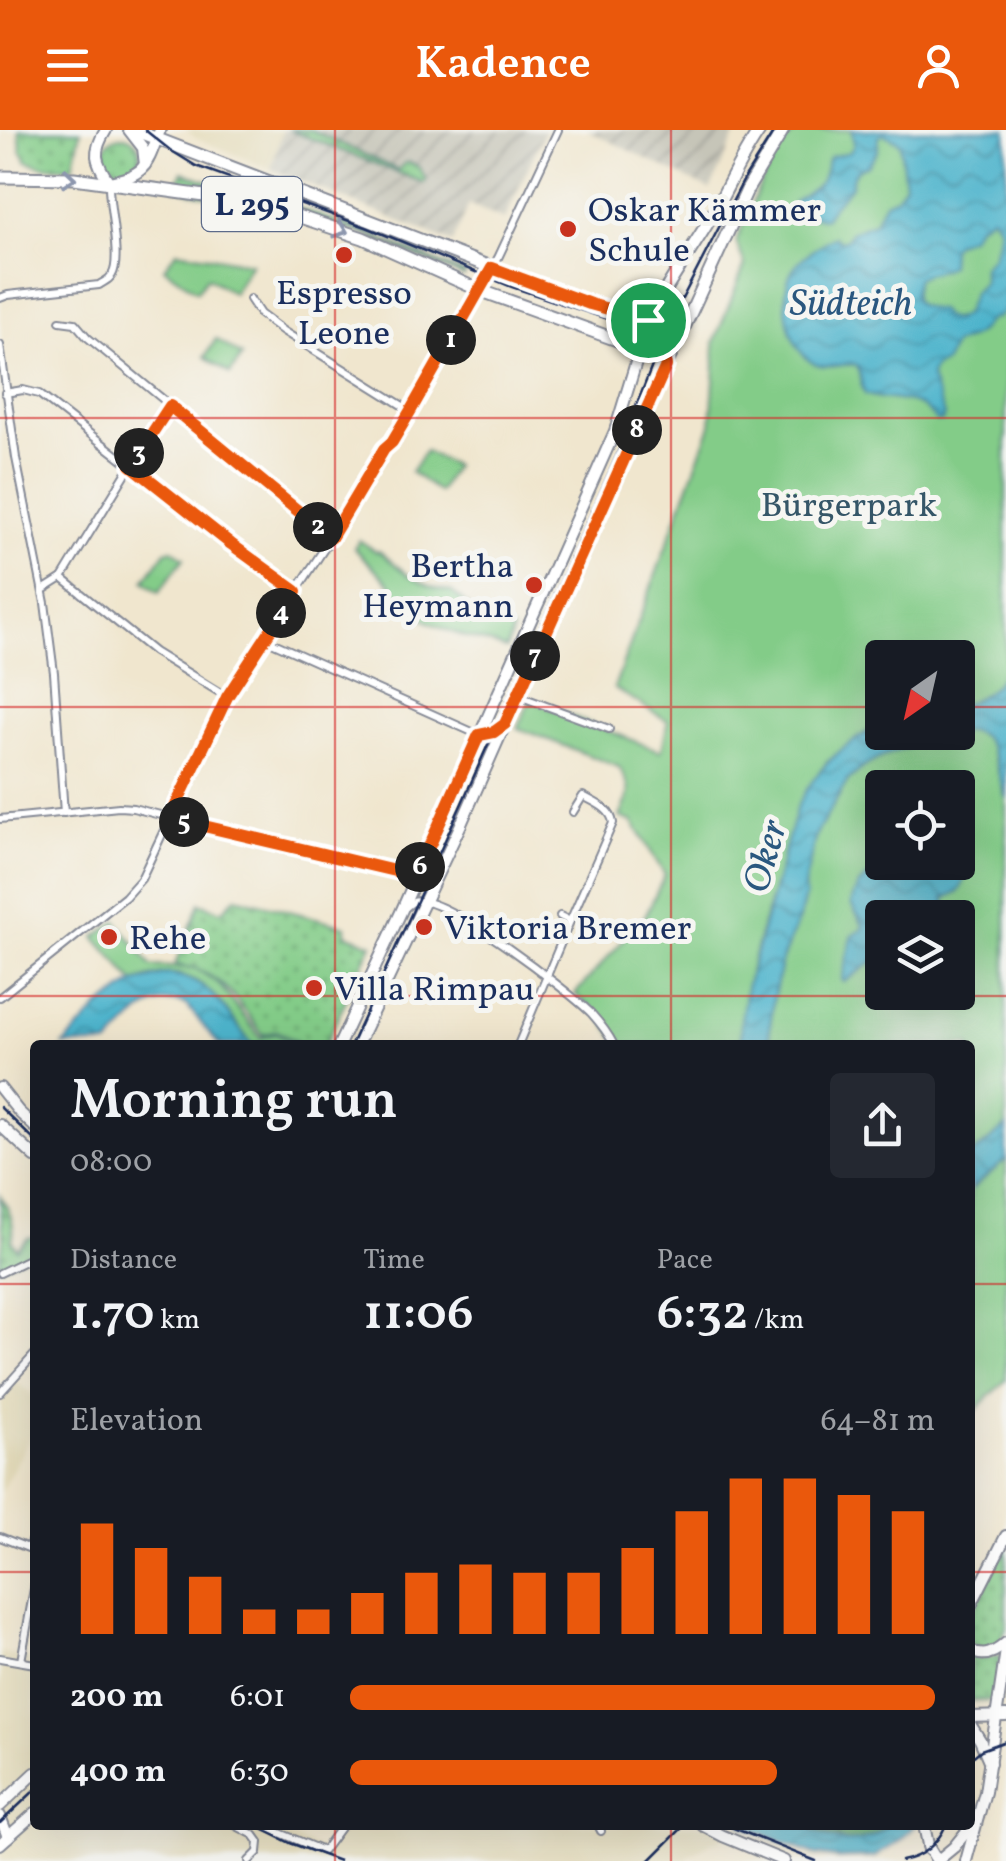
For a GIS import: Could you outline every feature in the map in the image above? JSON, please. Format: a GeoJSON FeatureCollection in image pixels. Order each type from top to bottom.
{"type":"FeatureCollection","features":[{"type":"Feature","properties":{"kind":"main road"},"geometry":{"type":"LineString","coordinates":[[106,130],[96,152],[109,182],[136,175],[145,166],[158,134]]}},
{"type":"Feature","properties":{"kind":"main road"},"geometry":{"type":"LineString","coordinates":[[132,130],[143,148],[145,166]]}},
{"type":"Feature","properties":{"kind":"main road","name":"L 295"},"geometry":{"type":"LineString","coordinates":[[132,130],[158,134],[492,268],[590,304],[648,320],[679,338]]}},
{"type":"Feature","properties":{"kind":"main road"},"geometry":{"type":"LineString","coordinates":[[341,1040],[615,431],[648,320],[760,130]]}},
{"type":"Feature","properties":{"kind":"main road"},"geometry":{"type":"LineString","coordinates":[[359,1040],[426,902],[746,190],[783,130]]}},
{"type":"Feature","properties":{"kind":"main road","name":"L 295"},"geometry":{"type":"LineString","coordinates":[[0,177],[109,182],[234,200],[301,216],[363,238],[479,290],[639,348],[664,350]]}},
{"type":"Feature","properties":{"kind":"main road"},"geometry":{"type":"LineString","coordinates":[[648,320],[658,333],[666,366]]}},
{"type":"Feature","properties":{"kind":"main road"},"geometry":{"type":"LineString","coordinates":[[664,350],[679,338]]}},
{"type":"Feature","properties":{"kind":"main road"},"geometry":{"type":"LineString","coordinates":[[0,1088],[30,1122]]}},
{"type":"Feature","properties":{"kind":"main road"},"geometry":{"type":"LineString","coordinates":[[0,1125],[30,1153]]}},
{"type":"Feature","properties":{"kind":"main road"},"geometry":{"type":"LineString","coordinates":[[975,1597],[1006,1536]]}},
{"type":"Feature","properties":{"kind":"main road"},"geometry":{"type":"LineString","coordinates":[[975,1652],[985,1654],[1006,1646],[1001,1716],[975,1830]]}},
{"type":"Feature","properties":{"kind":"main road"},"geometry":{"type":"LineString","coordinates":[[975,1719],[1001,1716]]}},
{"type":"Feature","properties":{"kind":"main road"},"geometry":{"type":"LineString","coordinates":[[975,1730],[989,1759]]}},
{"type":"Feature","properties":{"kind":"main road"},"geometry":{"type":"LineString","coordinates":[[0,1806],[30,1778]]}},
{"type":"Feature","properties":{"kind":"main road"},"geometry":{"type":"LineString","coordinates":[[0,1816],[2,1839]]}},
{"type":"Feature","properties":{"kind":"main road"},"geometry":{"type":"LineString","coordinates":[[975,1821],[979,1816]]}},
{"type":"Feature","properties":{"kind":"main road"},"geometry":{"type":"LineString","coordinates":[[2,1839],[30,1817]]}},
{"type":"Feature","properties":{"kind":"main road"},"geometry":{"type":"LineString","coordinates":[[712,1830],[784,1861]]}},
{"type":"Feature","properties":{"kind":"main road"},"geometry":{"type":"LineString","coordinates":[[925,1830],[930,1861]]}},
{"type":"Feature","properties":{"kind":"main road"},"geometry":{"type":"LineString","coordinates":[[928,1846],[937,1861],[968,1830]]}},
{"type":"Feature","properties":{"kind":"main road"},"geometry":{"type":"LineString","coordinates":[[966,1861],[975,1830]]}},
{"type":"Feature","properties":{"kind":"street"},"geometry":{"type":"LineString","coordinates":[[0,997],[133,890],[144,874],[227,697],[411,410],[492,268],[558,130]]}},
{"type":"Feature","properties":{"kind":"street"},"geometry":{"type":"LineString","coordinates":[[0,298],[99,284],[110,278],[116,256],[109,182]]}},
{"type":"Feature","properties":{"kind":"street"},"geometry":{"type":"LineString","coordinates":[[250,298],[260,314],[283,331],[411,410]]}},
{"type":"Feature","properties":{"kind":"street"},"geometry":{"type":"LineString","coordinates":[[60,321],[74,323],[331,538]]}},
{"type":"Feature","properties":{"kind":"street"},"geometry":{"type":"LineString","coordinates":[[0,345],[5,393],[43,590],[54,673],[64,813]]}},
{"type":"Feature","properties":{"kind":"street"},"geometry":{"type":"LineString","coordinates":[[5,393],[32,390],[39,394],[296,591]]}},
{"type":"Feature","properties":{"kind":"street"},"geometry":{"type":"LineString","coordinates":[[43,590],[62,578],[170,406]]}},
{"type":"Feature","properties":{"kind":"street"},"geometry":{"type":"LineString","coordinates":[[62,578],[154,652],[227,697]]}},
{"type":"Feature","properties":{"kind":"street"},"geometry":{"type":"LineString","coordinates":[[265,639],[479,735],[494,732],[505,724]]}},
{"type":"Feature","properties":{"kind":"street"},"geometry":{"type":"LineString","coordinates":[[518,695],[608,730]]}},
{"type":"Feature","properties":{"kind":"street"},"geometry":{"type":"LineString","coordinates":[[520,1040],[613,823],[606,810],[583,796],[573,812]]}},
{"type":"Feature","properties":{"kind":"street"},"geometry":{"type":"LineString","coordinates":[[0,819],[133,808],[416,876]]}},
{"type":"Feature","properties":{"kind":"street"},"geometry":{"type":"LineString","coordinates":[[401,912],[412,902],[426,902],[466,919],[589,1012],[610,1040]]}},
{"type":"Feature","properties":{"kind":"street"},"geometry":{"type":"LineString","coordinates":[[560,916],[570,922]]}},
{"type":"Feature","properties":{"kind":"street"},"geometry":{"type":"LineString","coordinates":[[0,1274],[30,1259]]}},
{"type":"Feature","properties":{"kind":"street"},"geometry":{"type":"LineString","coordinates":[[0,1393],[30,1360]]}},
{"type":"Feature","properties":{"kind":"street"},"geometry":{"type":"LineString","coordinates":[[0,1537],[28,1548],[30,1543]]}},
{"type":"Feature","properties":{"kind":"street"},"geometry":{"type":"LineString","coordinates":[[21,1660],[30,1607]]}},
{"type":"Feature","properties":{"kind":"street"},"geometry":{"type":"LineString","coordinates":[[0,1658],[30,1663]]}},
{"type":"Feature","properties":{"kind":"street"},"geometry":{"type":"LineString","coordinates":[[244,1830],[258,1838],[258,1852],[248,1861]]}},
{"type":"Feature","properties":{"kind":"street"},"geometry":{"type":"LineString","coordinates":[[272,1830],[323,1851],[338,1830]]}},
{"type":"Feature","properties":{"kind":"shaded area"},"geometry":{"type":"Polygon","coordinates":[[[186,130],[283,130],[271,169],[195,138],[186,130]]]}},
{"type":"Feature","properties":{"kind":"shaded area"},"geometry":{"type":"Polygon","coordinates":[[[283,130],[545,130],[504,220],[469,204],[453,243],[271,169],[283,130]]]}},
{"type":"Feature","properties":{"kind":"shaded area"},"geometry":{"type":"Polygon","coordinates":[[[587,130],[738,130],[710,190],[587,130]]]}},
{"type":"Feature","properties":{"kind":"shaded area"},"geometry":{"type":"Polygon","coordinates":[[[16,1382],[30,1392],[30,1438],[0,1493],[0,1404],[16,1382]]]}},
{"type":"Feature","properties":{"kind":"shaded area"},"geometry":{"type":"Polygon","coordinates":[[[0,1652],[30,1659],[30,1830],[276,1830],[322,1850],[341,1830],[724,1830],[720,1840],[710,1842],[686,1861],[0,1861],[0,1850],[15,1837],[0,1813],[0,1652]]]}},
{"type":"Feature","properties":{"kind":"green space"},"geometry":{"type":"Polygon","coordinates":[[[19,130],[81,130],[73,167],[42,166],[27,161],[21,150],[19,130]]]}},
{"type":"Feature","properties":{"kind":"green space"},"geometry":{"type":"Polygon","coordinates":[[[289,130],[311,130],[398,170],[405,163],[413,163],[426,180],[424,183],[289,130]]]}},
{"type":"Feature","properties":{"kind":"green space","name":"Bürgerpark"},"geometry":{"type":"Polygon","coordinates":[[[796,130],[1006,130],[1006,660],[1000,678],[975,699],[975,640],[865,640],[865,733],[826,763],[783,853],[748,980],[741,1040],[617,1040],[602,1018],[575,994],[645,916],[665,875],[633,822],[620,817],[628,792],[619,767],[518,728],[530,700],[662,749],[668,721],[614,688],[711,425],[714,343],[745,265],[736,242],[768,169],[796,130]]]}},
{"type":"Feature","properties":{"kind":"green space"},"geometry":{"type":"Polygon","coordinates":[[[122,136],[135,141],[140,154],[135,167],[122,172],[109,167],[104,154],[109,141],[122,136]]]}},
{"type":"Feature","properties":{"kind":"green space"},"geometry":{"type":"Polygon","coordinates":[[[182,172],[360,230],[465,274],[464,277],[358,232],[175,188],[182,172]]]}},
{"type":"Feature","properties":{"kind":"green space"},"geometry":{"type":"Polygon","coordinates":[[[177,251],[251,263],[233,293],[207,277],[197,291],[164,268],[177,251]]]}},
{"type":"Feature","properties":{"kind":"green space"},"geometry":{"type":"Polygon","coordinates":[[[216,339],[242,356],[230,374],[205,357],[216,339]]]}},
{"type":"Feature","properties":{"kind":"green space"},"geometry":{"type":"Polygon","coordinates":[[[425,451],[454,466],[439,492],[411,472],[425,451]]]}},
{"type":"Feature","properties":{"kind":"green space"},"geometry":{"type":"Polygon","coordinates":[[[359,540],[408,575],[452,592],[481,617],[513,631],[506,649],[447,630],[402,605],[394,599],[394,588],[354,548],[359,540]]]}},
{"type":"Feature","properties":{"kind":"green space"},"geometry":{"type":"Polygon","coordinates":[[[172,549],[184,558],[159,592],[144,581],[166,551],[172,549]]]}},
{"type":"Feature","properties":{"kind":"green space"},"geometry":{"type":"Polygon","coordinates":[[[975,732],[981,733],[989,743],[1006,798],[1006,1127],[975,1153],[975,1040],[769,1040],[782,959],[800,916],[816,834],[848,780],[882,757],[900,750],[975,750],[975,732]]]}},
{"type":"Feature","properties":{"kind":"green space"},"geometry":{"type":"Polygon","coordinates":[[[236,897],[346,926],[346,934],[372,944],[327,1040],[294,1040],[277,1031],[263,1035],[217,981],[175,965],[200,903],[222,911],[236,897]]]}},
{"type":"Feature","properties":{"kind":"green space"},"geometry":{"type":"Polygon","coordinates":[[[117,921],[151,966],[195,968],[218,983],[261,1038],[276,1033],[289,1040],[248,1040],[216,998],[181,975],[166,974],[134,982],[95,937],[117,921]]]}},
{"type":"Feature","properties":{"kind":"green space"},"geometry":{"type":"Polygon","coordinates":[[[1006,1160],[1006,1380],[975,1411],[975,1186],[1006,1160]]]}},
{"type":"Feature","properties":{"kind":"green space"},"geometry":{"type":"Polygon","coordinates":[[[0,1196],[11,1218],[12,1241],[17,1249],[30,1238],[30,1254],[0,1268],[0,1196]]]}},
{"type":"Feature","properties":{"kind":"green space"},"geometry":{"type":"Polygon","coordinates":[[[1006,1545],[1006,1627],[999,1645],[983,1651],[975,1647],[975,1607],[1006,1545]]]}},
{"type":"Feature","properties":{"kind":"green space"},"geometry":{"type":"Polygon","coordinates":[[[1001,1656],[994,1700],[975,1701],[975,1657],[1001,1656]]]}},
{"type":"Feature","properties":{"kind":"green space"},"geometry":{"type":"Polygon","coordinates":[[[811,1830],[883,1830],[856,1841],[834,1839],[811,1830]]]}},
{"type":"Feature","properties":{"kind":"water","name":"Südteich"},"geometry":{"type":"Polygon","coordinates":[[[852,130],[1006,130],[1006,308],[976,334],[953,344],[945,362],[930,375],[944,415],[942,421],[936,421],[913,403],[865,394],[856,365],[826,367],[807,359],[788,323],[786,295],[795,266],[834,237],[846,240],[851,232],[874,223],[885,202],[896,197],[905,184],[900,143],[884,134],[878,137],[878,150],[868,165],[855,172],[851,186],[825,218],[805,216],[795,210],[794,202],[821,181],[830,157],[850,152],[854,145],[852,130]],[[992,216],[978,225],[971,236],[956,242],[951,248],[950,265],[917,278],[916,302],[953,320],[964,315],[974,291],[983,282],[983,266],[993,256],[1000,229],[992,216]]]}},
{"type":"Feature","properties":{"kind":"water"},"geometry":{"type":"Polygon","coordinates":[[[1006,660],[1006,798],[992,752],[975,733],[975,699],[990,690],[1006,660]]]}},
{"type":"Feature","properties":{"kind":"water"},"geometry":{"type":"Polygon","coordinates":[[[865,735],[865,750],[900,750],[848,780],[816,834],[800,916],[782,959],[769,1040],[741,1040],[746,988],[797,807],[832,758],[865,735]]]}},
{"type":"Feature","properties":{"kind":"water"},"geometry":{"type":"Polygon","coordinates":[[[964,880],[959,891],[944,900],[865,900],[865,967],[844,982],[852,936],[863,929],[851,904],[862,882],[964,880]]]}},
{"type":"Feature","properties":{"kind":"water"},"geometry":{"type":"Polygon","coordinates":[[[166,974],[195,982],[216,999],[248,1040],[215,1040],[186,1004],[161,1002],[142,1011],[113,1040],[69,1040],[99,1008],[131,984],[166,974]]]}},
{"type":"Feature","properties":{"kind":"water"},"geometry":{"type":"Polygon","coordinates":[[[1006,1127],[1006,1160],[975,1186],[975,1153],[1006,1127]]]}},
{"type":"Feature","properties":{"kind":"water"},"geometry":{"type":"Polygon","coordinates":[[[752,1830],[810,1830],[848,1842],[882,1830],[911,1830],[874,1857],[815,1855],[752,1830]]]}},
{"type":"Feature","properties":{"kind":"pier"},"geometry":{"type":"Polygon","coordinates":[[[30,1089],[25,1097],[30,1102],[30,1132],[0,1146],[0,1103],[25,1096],[30,1089]]]}},
{"type":"Feature","properties":{"kind":"tram line"},"geometry":{"type":"LineString","coordinates":[[145,130],[196,166],[366,227],[512,287],[631,327],[648,343],[651,365]]}},
{"type":"Feature","properties":{"kind":"tram line"},"geometry":{"type":"LineString","coordinates":[[353,1040],[616,457],[667,328],[744,179],[775,130]]}},
{"type":"Feature","properties":{"kind":"tram line"},"geometry":{"type":"LineString","coordinates":[[0,1107],[30,1136]]}},
{"type":"Feature","properties":{"kind":"tram line"},"geometry":{"type":"LineString","coordinates":[[975,1755],[1006,1741]]}},
{"type":"Feature","properties":{"kind":"tram line"},"geometry":{"type":"LineString","coordinates":[[0,1823],[30,1795]]}},
{"type":"Feature","properties":{"kind":"tram line"},"geometry":{"type":"LineString","coordinates":[[264,1830],[339,1861]]}},
{"type":"Feature","properties":{"kind":"tram line"},"geometry":{"type":"LineString","coordinates":[[649,1861],[680,1830]]}},
{"type":"Feature","properties":{"kind":"tram line"},"geometry":{"type":"LineString","coordinates":[[738,1830],[816,1861]]}},
{"type":"Feature","properties":{"kind":"tram line"},"geometry":{"type":"LineString","coordinates":[[901,1861],[928,1849],[943,1830]]}},
{"type":"Feature","properties":{"kind":"place","name":"Oskar Kämmer Schule"},"geometry":{"type":"Point","coordinates":[568,229]}},
{"type":"Feature","properties":{"kind":"place","name":"Espresso Leone"},"geometry":{"type":"Point","coordinates":[344,255]}},
{"type":"Feature","properties":{"kind":"place","name":"Bertha Heymann"},"geometry":{"type":"Point","coordinates":[534,585]}},
{"type":"Feature","properties":{"kind":"place","name":"Viktoria Bremer"},"geometry":{"type":"Point","coordinates":[424,927]}},
{"type":"Feature","properties":{"kind":"place","name":"Rehe"},"geometry":{"type":"Point","coordinates":[109,937]}},
{"type":"Feature","properties":{"kind":"place","name":"Villa Rimpau"},"geometry":{"type":"Point","coordinates":[314,988]}},
{"type":"Feature","properties":{"kind":"route"},"geometry":{"type":"LineString","coordinates":[[492,268],[590,304],[648,320],[662,341],[666,366],[505,724],[494,732],[479,735],[416,876],[170,818],[227,697],[296,591],[131,465],[170,406],[331,538],[392,442],[492,268]]}},
{"type":"Feature","properties":{"kind":"water label","name":"Oker"},"geometry":{"type":"Point","coordinates":[764,856]}}]}
